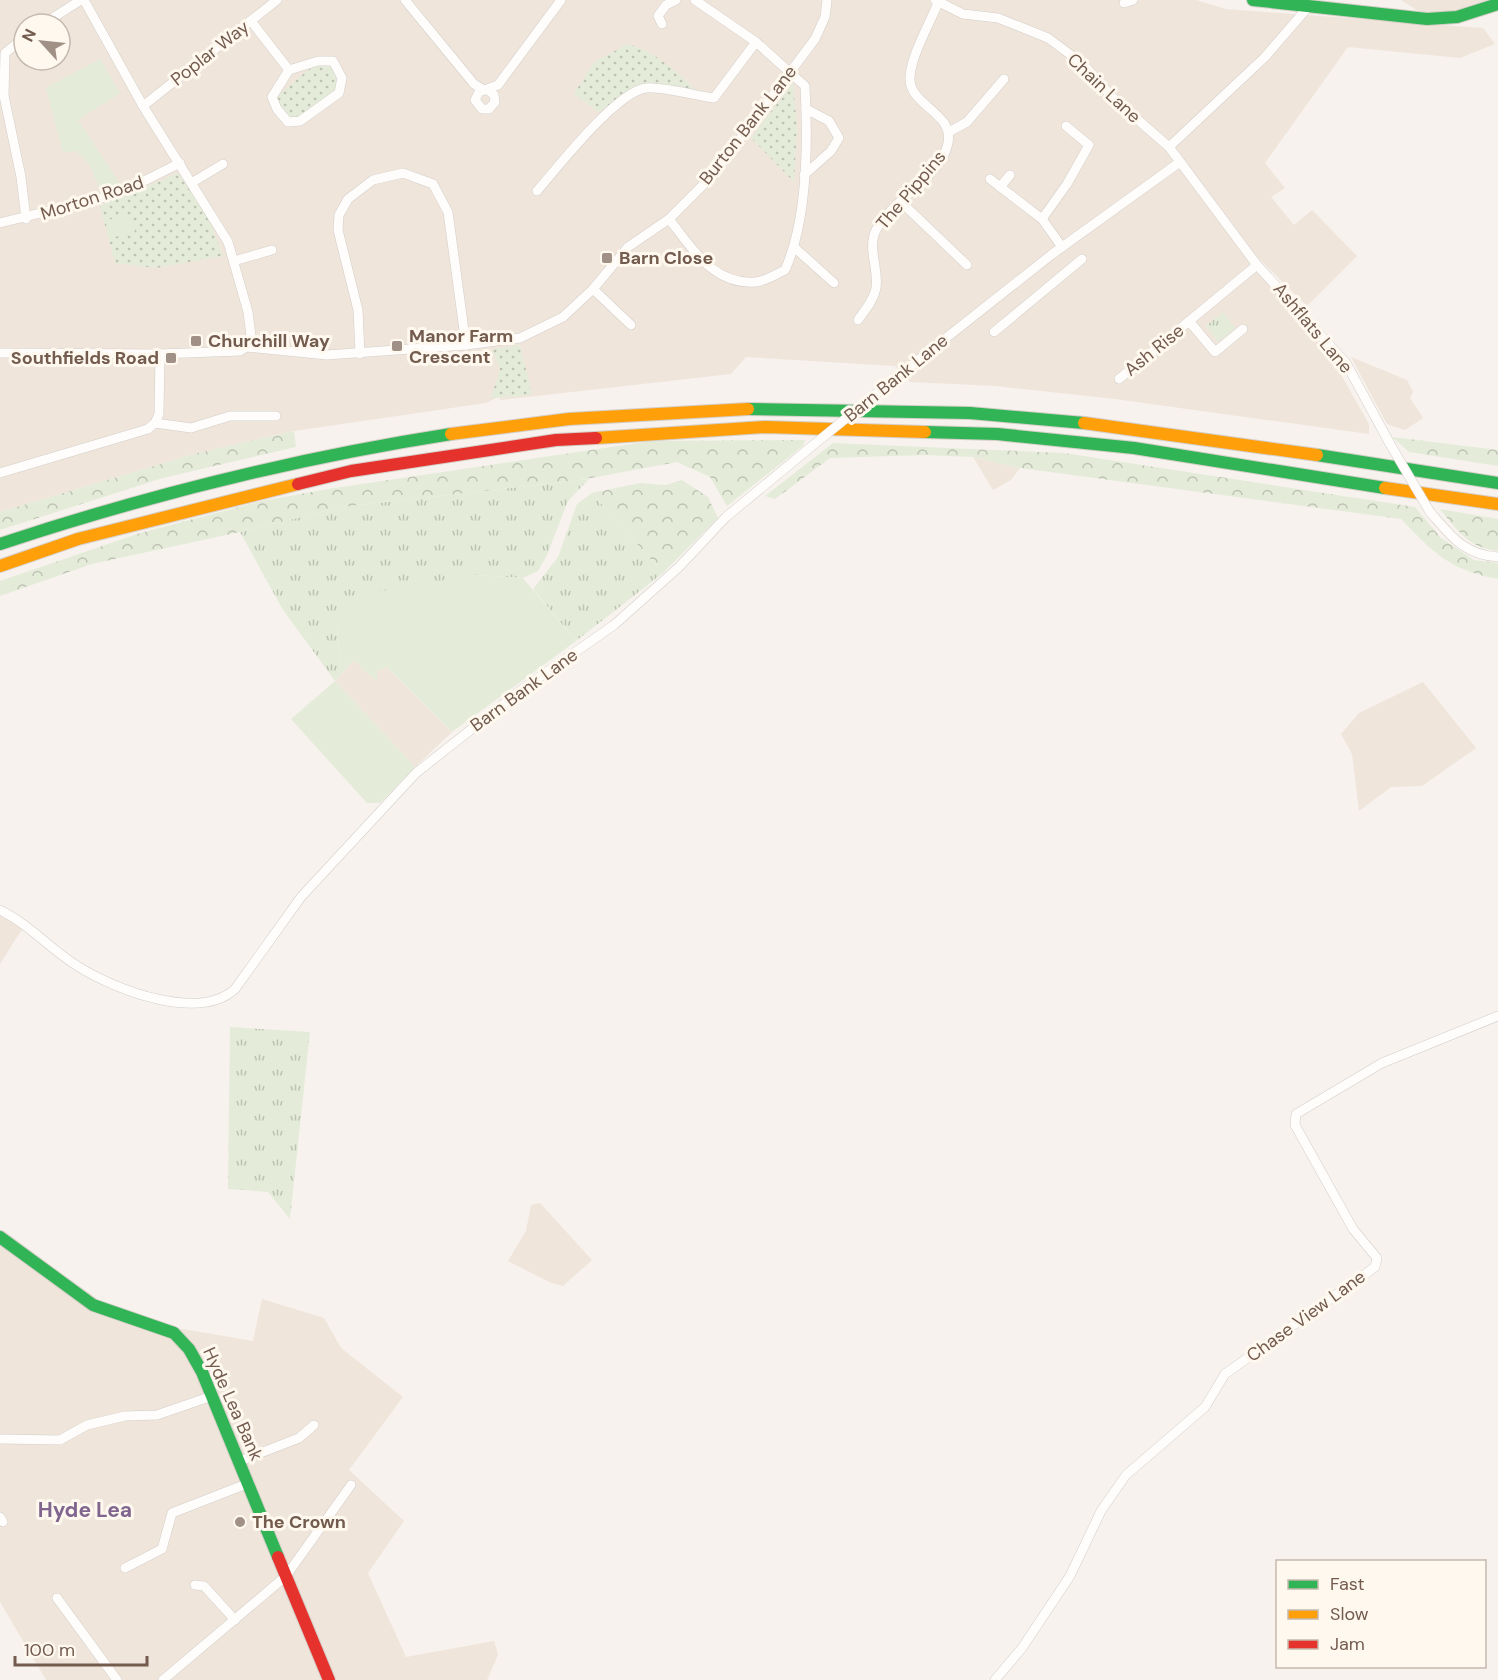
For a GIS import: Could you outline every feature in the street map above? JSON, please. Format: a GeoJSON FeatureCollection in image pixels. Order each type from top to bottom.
{"type":"FeatureCollection","features":[{"type":"Feature","properties":{"kind":"main road"},"geometry":{"type":"LineString","coordinates":[[1253,0],[1427,19],[1482,11],[1498,4]]}},
{"type":"Feature","properties":{"kind":"main road"},"geometry":{"type":"LineString","coordinates":[[0,544],[72,518],[207,480],[350,449],[548,420],[766,408],[997,415],[1176,433],[1335,460],[1498,483]]}},
{"type":"Feature","properties":{"kind":"main road"},"geometry":{"type":"LineString","coordinates":[[0,566],[78,540],[351,471],[556,440],[765,427],[997,434],[1134,448],[1314,478],[1498,504]]}},
{"type":"Feature","properties":{"kind":"main road","name":"Hyde Lea Bank"},"geometry":{"type":"LineString","coordinates":[[0,1237],[93,1305],[174,1333],[189,1349],[240,1461],[329,1680]]}},
{"type":"Feature","properties":{"kind":"street"},"geometry":{"type":"LineString","coordinates":[[62,12],[82,0],[143,106],[220,227],[234,261],[248,312],[251,336],[246,347]]}},
{"type":"Feature","properties":{"kind":"street","name":"Poplar Way"},"geometry":{"type":"LineString","coordinates":[[143,106],[277,0]]}},
{"type":"Feature","properties":{"kind":"street"},"geometry":{"type":"LineString","coordinates":[[405,0],[474,84],[486,90],[498,85],[561,0]]}},
{"type":"Feature","properties":{"kind":"street"},"geometry":{"type":"LineString","coordinates":[[662,24],[658,16],[666,5],[676,0]]}},
{"type":"Feature","properties":{"kind":"street"},"geometry":{"type":"LineString","coordinates":[[669,219],[707,267],[733,280],[756,283],[785,270],[795,248],[804,175],[805,86],[756,42],[695,0]]}},
{"type":"Feature","properties":{"kind":"street","name":"Burton Bank Lane"},"geometry":{"type":"LineString","coordinates":[[0,353],[160,354],[240,351],[246,347],[327,355],[466,345],[520,338],[563,317],[593,289],[628,247],[669,219],[713,175],[820,29],[827,0]]}},
{"type":"Feature","properties":{"kind":"street"},"geometry":{"type":"LineString","coordinates":[[1368,13],[1371,0]]}},
{"type":"Feature","properties":{"kind":"street","name":"The Pippins"},"geometry":{"type":"LineString","coordinates":[[858,320],[873,298],[876,288],[873,252],[875,232],[945,154],[949,132],[935,112],[915,94],[910,83],[915,58],[937,2]]}},
{"type":"Feature","properties":{"kind":"street","name":"Chain Lane"},"geometry":{"type":"LineString","coordinates":[[937,2],[963,14],[998,18],[1048,38],[1083,64],[1113,98],[1169,147]]}},
{"type":"Feature","properties":{"kind":"street"},"geometry":{"type":"LineString","coordinates":[[1169,147],[1265,57],[1309,6]]}},
{"type":"Feature","properties":{"kind":"street"},"geometry":{"type":"LineString","coordinates":[[250,21],[289,70]]}},
{"type":"Feature","properties":{"kind":"street"},"geometry":{"type":"LineString","coordinates":[[537,191],[589,131],[619,102],[645,88],[714,98],[756,42]]}},
{"type":"Feature","properties":{"kind":"street"},"geometry":{"type":"LineString","coordinates":[[12,47],[5,53],[4,96],[21,177],[26,219]]}},
{"type":"Feature","properties":{"kind":"street"},"geometry":{"type":"LineString","coordinates":[[318,61],[333,61],[342,78],[339,93],[300,121],[288,122],[277,109],[272,97],[289,70],[318,61]]}},
{"type":"Feature","properties":{"kind":"street"},"geometry":{"type":"LineString","coordinates":[[949,132],[967,122],[1004,80]]}},
{"type":"Feature","properties":{"kind":"street"},"geometry":{"type":"LineString","coordinates":[[804,175],[831,151],[839,138],[829,122],[806,109]]}},
{"type":"Feature","properties":{"kind":"street"},"geometry":{"type":"LineString","coordinates":[[1042,219],[1067,184],[1089,145],[1066,126]]}},
{"type":"Feature","properties":{"kind":"street","name":"Ashflats Lane"},"geometry":{"type":"LineString","coordinates":[[1169,147],[1257,265],[1346,363],[1430,512],[1457,542],[1479,556],[1498,557]]}},
{"type":"Feature","properties":{"kind":"street","name":"Barn Bank Lane"},"geometry":{"type":"LineString","coordinates":[[0,910],[46,940],[78,966],[124,990],[191,1005],[225,998],[235,989],[301,897],[416,774],[521,690],[614,625],[679,567],[726,517],[893,380],[1051,255],[1180,162]]}},
{"type":"Feature","properties":{"kind":"street","name":"Morton Road"},"geometry":{"type":"LineString","coordinates":[[0,224],[118,194],[180,163]]}},
{"type":"Feature","properties":{"kind":"street"},"geometry":{"type":"LineString","coordinates":[[193,182],[223,164]]}},
{"type":"Feature","properties":{"kind":"street"},"geometry":{"type":"LineString","coordinates":[[360,354],[358,310],[338,230],[339,215],[348,200],[373,180],[403,173],[433,184],[448,212],[466,345]]}},
{"type":"Feature","properties":{"kind":"street"},"geometry":{"type":"LineString","coordinates":[[1000,187],[1010,175]]}},
{"type":"Feature","properties":{"kind":"street"},"geometry":{"type":"LineString","coordinates":[[990,179],[1042,219],[1062,247]]}},
{"type":"Feature","properties":{"kind":"street"},"geometry":{"type":"LineString","coordinates":[[901,202],[967,265]]}},
{"type":"Feature","properties":{"kind":"street"},"geometry":{"type":"LineString","coordinates":[[795,248],[834,283]]}},
{"type":"Feature","properties":{"kind":"street"},"geometry":{"type":"LineString","coordinates":[[234,261],[272,250]]}},
{"type":"Feature","properties":{"kind":"street"},"geometry":{"type":"LineString","coordinates":[[1051,255],[1063,272]]}},
{"type":"Feature","properties":{"kind":"street"},"geometry":{"type":"LineString","coordinates":[[994,332],[1063,272],[1082,259]]}},
{"type":"Feature","properties":{"kind":"street","name":"Ash Rise"},"geometry":{"type":"LineString","coordinates":[[1119,379],[1257,265]]}},
{"type":"Feature","properties":{"kind":"street"},"geometry":{"type":"LineString","coordinates":[[593,289],[631,325]]}},
{"type":"Feature","properties":{"kind":"street","name":"Ash Rise"},"geometry":{"type":"LineString","coordinates":[[1189,321],[1215,352],[1243,329]]}},
{"type":"Feature","properties":{"kind":"street"},"geometry":{"type":"LineString","coordinates":[[0,473],[148,429],[155,423],[159,414],[160,354]]}},
{"type":"Feature","properties":{"kind":"street"},"geometry":{"type":"LineString","coordinates":[[155,423],[191,428],[230,416],[276,417]]}},
{"type":"Feature","properties":{"kind":"street","name":"Chase View Lane"},"geometry":{"type":"LineString","coordinates":[[995,1680],[1022,1648],[1070,1576],[1101,1511],[1126,1475],[1205,1407],[1225,1374],[1375,1267],[1377,1258],[1353,1229],[1295,1125],[1296,1114],[1382,1063],[1498,1016]]}},
{"type":"Feature","properties":{"kind":"street"},"geometry":{"type":"LineString","coordinates":[[0,1439],[60,1440],[87,1425],[125,1416],[157,1415],[212,1396]]}},
{"type":"Feature","properties":{"kind":"street"},"geometry":{"type":"LineString","coordinates":[[240,1461],[299,1438],[315,1425]]}},
{"type":"Feature","properties":{"kind":"street"},"geometry":{"type":"LineString","coordinates":[[125,1568],[162,1549],[172,1513],[249,1483]]}},
{"type":"Feature","properties":{"kind":"street"},"geometry":{"type":"LineString","coordinates":[[164,1680],[286,1576],[351,1485]]}},
{"type":"Feature","properties":{"kind":"street"},"geometry":{"type":"LineString","coordinates":[[195,1585],[204,1586],[235,1620]]}},
{"type":"Feature","properties":{"kind":"street"},"geometry":{"type":"LineString","coordinates":[[57,1598],[117,1680]]}},
{"type":"Feature","properties":{"kind":"shaded area"},"geometry":{"type":"Polygon","coordinates":[[[0,0],[1196,0],[1226,9],[1483,28],[1495,44],[1460,58],[1348,47],[1265,163],[1285,188],[1271,197],[1294,225],[1312,210],[1357,256],[1307,306],[1256,256],[1250,264],[1327,350],[1369,424],[1369,434],[1115,399],[996,386],[910,382],[895,366],[746,357],[731,374],[501,400],[498,397],[486,403],[294,431],[198,453],[0,512],[0,0]]]}},
{"type":"Feature","properties":{"kind":"shaded area"},"geometry":{"type":"Polygon","coordinates":[[[1401,0],[1490,0],[1465,11],[1423,14],[1401,0]]]}},
{"type":"Feature","properties":{"kind":"shaded area"},"geometry":{"type":"Polygon","coordinates":[[[1351,357],[1407,380],[1413,392],[1410,398],[1423,418],[1405,430],[1387,424],[1351,357]]]}},
{"type":"Feature","properties":{"kind":"shaded area"},"geometry":{"type":"Polygon","coordinates":[[[973,457],[1020,468],[1011,480],[993,490],[973,457]]]}},
{"type":"Feature","properties":{"kind":"shaded area"},"geometry":{"type":"Polygon","coordinates":[[[354,660],[377,682],[377,671],[387,667],[452,732],[415,767],[335,681],[354,660]]]}},
{"type":"Feature","properties":{"kind":"shaded area"},"geometry":{"type":"Polygon","coordinates":[[[1423,682],[1476,748],[1422,786],[1391,787],[1359,811],[1352,754],[1341,734],[1359,713],[1423,682]]]}},
{"type":"Feature","properties":{"kind":"shaded area"},"geometry":{"type":"Polygon","coordinates":[[[0,914],[22,929],[0,964],[0,914]]]}},
{"type":"Feature","properties":{"kind":"shaded area"},"geometry":{"type":"Polygon","coordinates":[[[540,1203],[592,1260],[563,1286],[549,1282],[508,1261],[526,1231],[531,1205],[540,1203]]]}},
{"type":"Feature","properties":{"kind":"shaded area"},"geometry":{"type":"Polygon","coordinates":[[[0,1243],[85,1305],[159,1335],[183,1329],[253,1341],[262,1299],[324,1318],[341,1348],[403,1397],[349,1470],[404,1521],[368,1573],[406,1657],[494,1641],[498,1655],[487,1680],[46,1680],[0,1602],[0,1243]]]}},
{"type":"Feature","properties":{"kind":"green space"},"geometry":{"type":"Polygon","coordinates":[[[628,44],[649,53],[666,64],[699,93],[632,89],[599,112],[574,94],[594,62],[628,44]]]}},
{"type":"Feature","properties":{"kind":"green space"},"geometry":{"type":"Polygon","coordinates":[[[100,59],[120,93],[78,120],[121,185],[101,193],[91,167],[77,151],[63,152],[46,88],[100,59]]]}},
{"type":"Feature","properties":{"kind":"green space"},"geometry":{"type":"Polygon","coordinates":[[[322,63],[331,64],[337,77],[337,90],[300,121],[288,118],[276,97],[308,70],[322,63]]]}},
{"type":"Feature","properties":{"kind":"green space"},"geometry":{"type":"Polygon","coordinates":[[[793,83],[797,128],[794,182],[751,138],[793,83]]]}},
{"type":"Feature","properties":{"kind":"green space"},"geometry":{"type":"Polygon","coordinates":[[[178,173],[209,219],[223,256],[156,268],[115,263],[100,206],[178,173]]]}},
{"type":"Feature","properties":{"kind":"green space"},"geometry":{"type":"Polygon","coordinates":[[[131,215],[135,232],[111,238],[107,220],[131,215]]]}},
{"type":"Feature","properties":{"kind":"green space"},"geometry":{"type":"Polygon","coordinates":[[[1223,312],[1235,328],[1218,342],[1206,326],[1223,312]]]}},
{"type":"Feature","properties":{"kind":"green space"},"geometry":{"type":"Polygon","coordinates":[[[520,345],[532,395],[491,398],[500,369],[492,349],[520,345]]]}},
{"type":"Feature","properties":{"kind":"green space"},"geometry":{"type":"Polygon","coordinates":[[[294,431],[296,447],[163,478],[0,530],[0,512],[198,453],[294,431]]]}},
{"type":"Feature","properties":{"kind":"green space"},"geometry":{"type":"Polygon","coordinates":[[[1392,437],[1498,450],[1498,466],[1409,452],[1392,437]]]}},
{"type":"Feature","properties":{"kind":"green space"},"geometry":{"type":"Polygon","coordinates":[[[805,440],[803,446],[727,506],[710,477],[677,462],[580,480],[342,507],[92,564],[0,596],[0,581],[140,533],[262,501],[328,489],[652,441],[805,440]]]}},
{"type":"Feature","properties":{"kind":"green space"},"geometry":{"type":"Polygon","coordinates":[[[833,443],[1064,453],[1415,507],[1441,538],[1474,560],[1498,563],[1498,579],[1454,565],[1433,551],[1401,519],[1020,468],[973,457],[924,455],[830,458],[775,499],[765,496],[833,443]]]}},
{"type":"Feature","properties":{"kind":"green space"},"geometry":{"type":"Polygon","coordinates":[[[589,479],[568,501],[547,555],[538,571],[523,578],[476,575],[337,626],[341,674],[335,681],[283,610],[240,532],[342,507],[589,479]]]}},
{"type":"Feature","properties":{"kind":"green space"},"geometry":{"type":"Polygon","coordinates":[[[682,480],[708,497],[718,518],[663,573],[592,493],[640,483],[666,485],[682,480]]]}},
{"type":"Feature","properties":{"kind":"green space"},"geometry":{"type":"Polygon","coordinates":[[[592,493],[663,573],[576,641],[533,589],[558,557],[577,504],[592,493]]]}},
{"type":"Feature","properties":{"kind":"green space"},"geometry":{"type":"Polygon","coordinates":[[[1440,509],[1498,519],[1498,551],[1479,546],[1464,537],[1440,509]]]}},
{"type":"Feature","properties":{"kind":"green space"},"geometry":{"type":"Polygon","coordinates":[[[476,575],[523,578],[576,641],[452,732],[387,667],[377,671],[377,682],[354,660],[341,674],[337,626],[348,608],[365,594],[476,575]]]}},
{"type":"Feature","properties":{"kind":"green space"},"geometry":{"type":"Polygon","coordinates":[[[335,681],[415,767],[380,803],[367,803],[291,719],[335,681]]]}},
{"type":"Feature","properties":{"kind":"green space"},"geometry":{"type":"Polygon","coordinates":[[[230,1027],[310,1032],[290,1219],[268,1192],[228,1189],[230,1027]]]}},
{"type":"Feature","properties":{"kind":"traffic: fast"},"geometry":{"type":"LineString","coordinates":[[1253,0],[1427,19],[1457,17],[1498,4]]}},
{"type":"Feature","properties":{"kind":"traffic: fast"},"geometry":{"type":"LineString","coordinates":[[748,409],[970,413],[1084,423]]}},
{"type":"Feature","properties":{"kind":"traffic: fast"},"geometry":{"type":"LineString","coordinates":[[925,432],[997,434],[1134,448],[1385,488]]}},
{"type":"Feature","properties":{"kind":"traffic: fast"},"geometry":{"type":"LineString","coordinates":[[0,544],[167,494],[280,466],[451,434]]}},
{"type":"Feature","properties":{"kind":"traffic: fast"},"geometry":{"type":"LineString","coordinates":[[1317,455],[1498,483]]}},
{"type":"Feature","properties":{"kind":"traffic: fast"},"geometry":{"type":"LineString","coordinates":[[0,1237],[93,1305],[174,1333],[189,1349],[202,1372],[278,1557]]}},
{"type":"Feature","properties":{"kind":"traffic: slow"},"geometry":{"type":"LineString","coordinates":[[451,434],[569,419],[748,409]]}},
{"type":"Feature","properties":{"kind":"traffic: slow"},"geometry":{"type":"LineString","coordinates":[[1084,423],[1317,455]]}},
{"type":"Feature","properties":{"kind":"traffic: slow"},"geometry":{"type":"LineString","coordinates":[[596,438],[765,427],[925,432]]}},
{"type":"Feature","properties":{"kind":"traffic: slow"},"geometry":{"type":"LineString","coordinates":[[0,566],[78,539],[298,484]]}},
{"type":"Feature","properties":{"kind":"traffic: slow"},"geometry":{"type":"LineString","coordinates":[[1385,488],[1498,504]]}},
{"type":"Feature","properties":{"kind":"traffic: jam"},"geometry":{"type":"LineString","coordinates":[[298,484],[351,471],[556,440],[596,438]]}},
{"type":"Feature","properties":{"kind":"traffic: jam"},"geometry":{"type":"LineString","coordinates":[[278,1557],[329,1680]]}},
{"type":"Feature","properties":{"kind":"place","name":"Barn Close"},"geometry":{"type":"Point","coordinates":[607,258]}},
{"type":"Feature","properties":{"kind":"place","name":"Churchill Way"},"geometry":{"type":"Point","coordinates":[196,341]}},
{"type":"Feature","properties":{"kind":"place","name":"Manor Farm Crescent"},"geometry":{"type":"Point","coordinates":[397,346]}},
{"type":"Feature","properties":{"kind":"place","name":"Southfields Road"},"geometry":{"type":"Point","coordinates":[171,358]}},
{"type":"Feature","properties":{"kind":"place","name":"The Crown"},"geometry":{"type":"Point","coordinates":[240,1522]}},
{"type":"Feature","properties":{"kind":"district","name":"Hyde Lea"},"geometry":{"type":"Point","coordinates":[85,1510]}}]}
